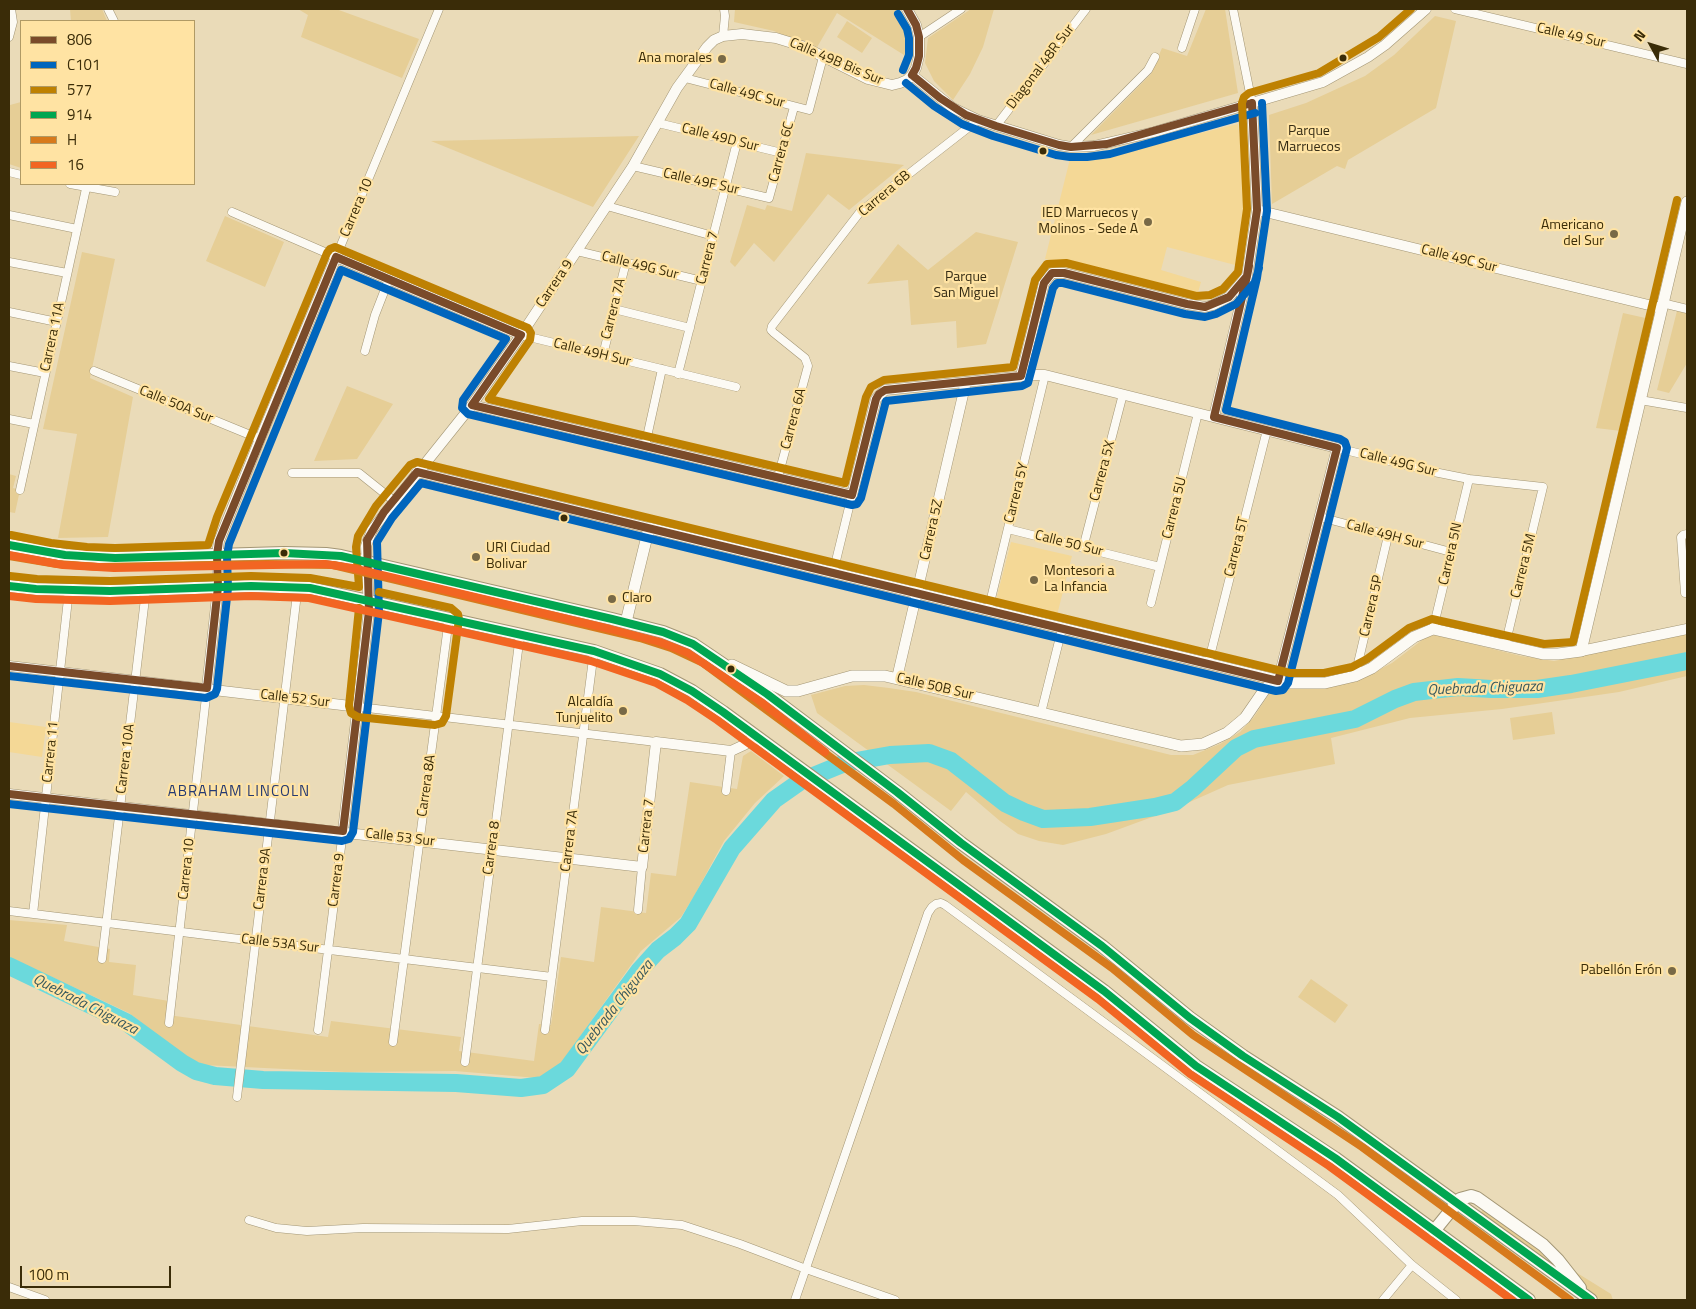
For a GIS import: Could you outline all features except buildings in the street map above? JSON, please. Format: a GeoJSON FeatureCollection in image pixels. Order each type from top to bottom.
{"type":"FeatureCollection","features":[{"type":"Feature","properties":{"kind":"main road"},"geometry":{"type":"LineString","coordinates":[[626,622],[649,528],[1278,681],[1315,684],[1356,676],[1372,668],[1414,637],[1433,629],[1543,654],[1581,651],[1687,202]]}},
{"type":"Feature","properties":{"kind":"main road"},"geometry":{"type":"LineString","coordinates":[[9,545],[50,553],[115,558],[326,554],[367,561],[626,622],[678,637],[704,651],[767,694],[961,843],[1109,951],[1190,1018],[1243,1056],[1338,1117],[1589,1299]]}},
{"type":"Feature","properties":{"kind":"main road"},"geometry":{"type":"LineString","coordinates":[[9,586],[69,590],[275,586],[310,588],[594,651],[650,670],[707,701],[757,736],[1104,991],[1196,1066],[1327,1153],[1529,1300]]}},
{"type":"Feature","properties":{"kind":"main road","name":"Calle 50B Sur"},"geometry":{"type":"LineString","coordinates":[[704,651],[786,692],[798,691],[852,676],[897,678],[1172,744],[1192,746],[1203,744],[1227,733],[1245,718],[1265,689],[1278,681]]}},
{"type":"Feature","properties":{"kind":"main road"},"geometry":{"type":"LineString","coordinates":[[1434,1231],[1456,1203],[1465,1197],[1471,1196],[1482,1201],[1551,1252],[1589,1299]]}},
{"type":"Feature","properties":{"kind":"street"},"geometry":{"type":"LineString","coordinates":[[9,37],[12,22],[11,9]]}},
{"type":"Feature","properties":{"kind":"street","name":"Carrera 10"},"geometry":{"type":"LineString","coordinates":[[170,1023],[218,588],[217,555],[219,541],[439,9]]}},
{"type":"Feature","properties":{"kind":"street"},"geometry":{"type":"LineString","coordinates":[[723,36],[724,9]]}},
{"type":"Feature","properties":{"kind":"street"},"geometry":{"type":"LineString","coordinates":[[907,9],[916,26],[919,37],[919,56],[912,75],[954,108],[978,120],[1059,145],[1086,147],[1107,144],[1315,85],[1343,71],[1390,42],[1426,9]]}},
{"type":"Feature","properties":{"kind":"street"},"geometry":{"type":"LineString","coordinates":[[919,37],[961,9]]}},
{"type":"Feature","properties":{"kind":"street","name":"Diagonal 48R Sur"},"geometry":{"type":"LineString","coordinates":[[996,126],[1086,9]]}},
{"type":"Feature","properties":{"kind":"street"},"geometry":{"type":"LineString","coordinates":[[1182,48],[1196,9]]}},
{"type":"Feature","properties":{"kind":"street"},"geometry":{"type":"LineString","coordinates":[[1214,417],[1247,276],[1257,210],[1252,102],[1233,9]]}},
{"type":"Feature","properties":{"kind":"street","name":"Calle 49 Sur"},"geometry":{"type":"LineString","coordinates":[[1456,9],[1687,64]]}},
{"type":"Feature","properties":{"kind":"street","name":"Calle 49B Bis Sur"},"geometry":{"type":"LineString","coordinates":[[723,36],[742,34],[776,38],[795,44],[880,82],[892,85],[907,80],[912,75]]}},
{"type":"Feature","properties":{"kind":"street","name":"Carrera 9"},"geometry":{"type":"LineString","coordinates":[[318,1030],[359,706],[370,600],[366,546],[369,535],[394,501],[472,405],[521,335],[633,166],[670,100],[707,47],[714,40],[723,36]]}},
{"type":"Feature","properties":{"kind":"street","name":"Calle 49C Sur"},"geometry":{"type":"LineString","coordinates":[[685,78],[809,110],[823,56]]}},
{"type":"Feature","properties":{"kind":"street"},"geometry":{"type":"LineString","coordinates":[[1071,146],[1148,70],[1155,57]]}},
{"type":"Feature","properties":{"kind":"street","name":"Carrera 6C"},"geometry":{"type":"LineString","coordinates":[[769,198],[794,107]]}},
{"type":"Feature","properties":{"kind":"street","name":"Carrera 6B"},"geometry":{"type":"LineString","coordinates":[[807,361],[771,330],[773,324],[860,212],[978,120]]}},
{"type":"Feature","properties":{"kind":"street","name":"Calle 49D Sur"},"geometry":{"type":"LineString","coordinates":[[658,123],[782,153]]}},
{"type":"Feature","properties":{"kind":"street","name":"Carrera 7"},"geometry":{"type":"LineString","coordinates":[[678,374],[737,142]]}},
{"type":"Feature","properties":{"kind":"street","name":"Calle 49F Sur"},"geometry":{"type":"LineString","coordinates":[[633,166],[769,198]]}},
{"type":"Feature","properties":{"kind":"street"},"geometry":{"type":"LineString","coordinates":[[87,185],[115,192]]}},
{"type":"Feature","properties":{"kind":"street","name":"Carrera 11A"},"geometry":{"type":"LineString","coordinates":[[20,490],[87,185]]}},
{"type":"Feature","properties":{"kind":"street"},"geometry":{"type":"LineString","coordinates":[[606,206],[713,236]]}},
{"type":"Feature","properties":{"kind":"street","name":"Calle 49C Sur"},"geometry":{"type":"LineString","coordinates":[[1257,210],[1662,305],[1687,309]]}},
{"type":"Feature","properties":{"kind":"street","name":"Calle 49H Sur"},"geometry":{"type":"LineString","coordinates":[[232,212],[521,335],[736,387]]}},
{"type":"Feature","properties":{"kind":"street"},"geometry":{"type":"LineString","coordinates":[[9,216],[77,229]]}},
{"type":"Feature","properties":{"kind":"street","name":"Calle 49G Sur"},"geometry":{"type":"LineString","coordinates":[[577,251],[702,281]]}},
{"type":"Feature","properties":{"kind":"street"},"geometry":{"type":"LineString","coordinates":[[9,262],[67,273]]}},
{"type":"Feature","properties":{"kind":"street","name":"Carrera 7A"},"geometry":{"type":"LineString","coordinates":[[603,355],[626,262]]}},
{"type":"Feature","properties":{"kind":"street"},"geometry":{"type":"LineString","coordinates":[[1021,376],[1044,283],[1052,273],[1064,273],[1187,304],[1205,306],[1213,305],[1229,297],[1247,276]]}},
{"type":"Feature","properties":{"kind":"street"},"geometry":{"type":"LineString","coordinates":[[364,351],[389,279]]}},
{"type":"Feature","properties":{"kind":"street"},"geometry":{"type":"LineString","coordinates":[[614,309],[690,328]]}},
{"type":"Feature","properties":{"kind":"street"},"geometry":{"type":"LineString","coordinates":[[9,312],[57,322]]}},
{"type":"Feature","properties":{"kind":"street","name":"Carrera 6A"},"geometry":{"type":"LineString","coordinates":[[778,478],[808,370],[807,361]]}},
{"type":"Feature","properties":{"kind":"street"},"geometry":{"type":"LineString","coordinates":[[9,366],[45,373]]}},
{"type":"Feature","properties":{"kind":"street"},"geometry":{"type":"LineString","coordinates":[[645,446],[662,370]]}},
{"type":"Feature","properties":{"kind":"street","name":"Calle 50A Sur"},"geometry":{"type":"LineString","coordinates":[[94,371],[260,439]]}},
{"type":"Feature","properties":{"kind":"street","name":"Calle 49G Sur"},"geometry":{"type":"LineString","coordinates":[[852,495],[876,399],[885,390],[1045,374],[1434,472],[1469,479],[1543,487]]}},
{"type":"Feature","properties":{"kind":"street","name":"Carrera 5Y"},"geometry":{"type":"LineString","coordinates":[[988,611],[1045,374]]}},
{"type":"Feature","properties":{"kind":"street","name":"Carrera 5Z"},"geometry":{"type":"LineString","coordinates":[[897,678],[966,382]]}},
{"type":"Feature","properties":{"kind":"street","name":"Carrera 5X"},"geometry":{"type":"LineString","coordinates":[[1083,548],[1123,394]]}},
{"type":"Feature","properties":{"kind":"street"},"geometry":{"type":"LineString","coordinates":[[1640,400],[1687,408]]}},
{"type":"Feature","properties":{"kind":"street"},"geometry":{"type":"LineString","coordinates":[[472,405],[852,495],[833,573]]}},
{"type":"Feature","properties":{"kind":"street","name":"Carrera 5U"},"geometry":{"type":"LineString","coordinates":[[1151,603],[1198,413]]}},
{"type":"Feature","properties":{"kind":"street"},"geometry":{"type":"LineString","coordinates":[[9,419],[34,424]]}},
{"type":"Feature","properties":{"kind":"street","name":"Carrera 5T"},"geometry":{"type":"LineString","coordinates":[[1208,664],[1267,430]]}},
{"type":"Feature","properties":{"kind":"street"},"geometry":{"type":"LineString","coordinates":[[1278,681],[1337,448]]}},
{"type":"Feature","properties":{"kind":"street"},"geometry":{"type":"LineString","coordinates":[[292,473],[359,472],[394,501]]}},
{"type":"Feature","properties":{"kind":"street"},"geometry":{"type":"LineString","coordinates":[[417,472],[649,528]]}},
{"type":"Feature","properties":{"kind":"street","name":"Carrera 5N"},"geometry":{"type":"LineString","coordinates":[[1433,629],[1469,479]]}},
{"type":"Feature","properties":{"kind":"street","name":"Carrera 5M"},"geometry":{"type":"LineString","coordinates":[[1505,646],[1543,487]]}},
{"type":"Feature","properties":{"kind":"street","name":"Calle 49H Sur"},"geometry":{"type":"LineString","coordinates":[[1320,517],[1451,552]]}},
{"type":"Feature","properties":{"kind":"street","name":"Calle 50 Sur"},"geometry":{"type":"LineString","coordinates":[[1008,529],[1160,567]]}},
{"type":"Feature","properties":{"kind":"street"},"geometry":{"type":"LineString","coordinates":[[1685,593],[1681,538],[1687,534]]}},
{"type":"Feature","properties":{"kind":"street","name":"Carrera 5P"},"geometry":{"type":"LineString","coordinates":[[1356,676],[1388,536]]}},
{"type":"Feature","properties":{"kind":"street","name":"Carrera 11"},"geometry":{"type":"LineString","coordinates":[[34,914],[69,590]]}},
{"type":"Feature","properties":{"kind":"street","name":"Carrera 10A"},"geometry":{"type":"LineString","coordinates":[[102,958],[146,590]]}},
{"type":"Feature","properties":{"kind":"street","name":"Carrera 9A"},"geometry":{"type":"LineString","coordinates":[[237,1095],[296,602]]}},
{"type":"Feature","properties":{"kind":"street","name":"Carrera 8A"},"geometry":{"type":"LineString","coordinates":[[393,1042],[449,618]]}},
{"type":"Feature","properties":{"kind":"street"},"geometry":{"type":"LineString","coordinates":[[1041,713],[1062,629]]}},
{"type":"Feature","properties":{"kind":"street"},"geometry":{"type":"LineString","coordinates":[[1581,651],[1687,629]]}},
{"type":"Feature","properties":{"kind":"street","name":"Carrera 8"},"geometry":{"type":"LineString","coordinates":[[465,1062],[520,634]]}},
{"type":"Feature","properties":{"kind":"street","name":"Carrera 7A"},"geometry":{"type":"LineString","coordinates":[[545,1030],[594,651]]}},
{"type":"Feature","properties":{"kind":"street","name":"Calle 52 Sur"},"geometry":{"type":"LineString","coordinates":[[9,666],[731,750]]}},
{"type":"Feature","properties":{"kind":"street"},"geometry":{"type":"LineString","coordinates":[[726,791],[731,750],[744,745],[757,736]]}},
{"type":"Feature","properties":{"kind":"street","name":"Carrera 7"},"geometry":{"type":"LineString","coordinates":[[638,910],[656,742]]}},
{"type":"Feature","properties":{"kind":"street","name":"Calle 53 Sur"},"geometry":{"type":"LineString","coordinates":[[9,794],[343,831],[642,867]]}},
{"type":"Feature","properties":{"kind":"street"},"geometry":{"type":"LineString","coordinates":[[795,1300],[928,912],[936,904],[945,905],[1338,1195],[1412,1265],[1456,1300]]}},
{"type":"Feature","properties":{"kind":"street","name":"Calle 53A Sur"},"geometry":{"type":"LineString","coordinates":[[9,911],[552,977]]}},
{"type":"Feature","properties":{"kind":"street"},"geometry":{"type":"LineString","coordinates":[[249,1220],[276,1228],[307,1231],[364,1228],[508,1229],[582,1221],[634,1221],[682,1225],[895,1300]]}},
{"type":"Feature","properties":{"kind":"street"},"geometry":{"type":"LineString","coordinates":[[1383,1300],[1412,1265]]}},
{"type":"Feature","properties":{"kind":"street"},"geometry":{"type":"LineString","coordinates":[[9,1286],[46,1300]]}},
{"type":"Feature","properties":{"kind":"shaded area","name":"IED Marruecos y Molinos - Sede A"},"geometry":{"type":"Polygon","coordinates":[[[1238,124],[1246,196],[1235,265],[1167,247],[1161,270],[1201,282],[1197,296],[1045,259],[1070,159],[1101,157],[1238,124]]]}},
{"type":"Feature","properties":{"kind":"shaded area","name":"Montesori a La Infancia"},"geometry":{"type":"Polygon","coordinates":[[[1011,542],[1072,556],[1056,619],[995,604],[1011,542]]]}},
{"type":"Feature","properties":{"kind":"shaded area"},"geometry":{"type":"Polygon","coordinates":[[[9,722],[46,727],[42,757],[9,752],[9,722]]]}},
{"type":"Feature","properties":{"kind":"green space"},"geometry":{"type":"Polygon","coordinates":[[[70,9],[102,9],[107,20],[71,20],[70,9]]]}},
{"type":"Feature","properties":{"kind":"green space"},"geometry":{"type":"Polygon","coordinates":[[[298,9],[336,9],[419,39],[402,78],[301,37],[308,15],[298,9]]]}},
{"type":"Feature","properties":{"kind":"green space"},"geometry":{"type":"Polygon","coordinates":[[[735,9],[895,9],[906,23],[909,48],[906,62],[904,55],[837,13],[816,49],[774,31],[734,22],[735,9]]]}},
{"type":"Feature","properties":{"kind":"green space"},"geometry":{"type":"Polygon","coordinates":[[[971,9],[994,9],[983,47],[970,74],[953,100],[934,81],[925,63],[928,38],[971,9]]]}},
{"type":"Feature","properties":{"kind":"green space"},"geometry":{"type":"Polygon","coordinates":[[[1206,9],[1225,9],[1238,93],[1091,135],[1151,74],[1162,48],[1187,56],[1206,9]]]}},
{"type":"Feature","properties":{"kind":"green space","name":"Parque Marruecos"},"geometry":{"type":"Polygon","coordinates":[[[1435,16],[1456,21],[1436,108],[1348,160],[1345,169],[1337,166],[1272,204],[1269,115],[1306,103],[1365,76],[1394,55],[1435,16]]]}},
{"type":"Feature","properties":{"kind":"green space"},"geometry":{"type":"Polygon","coordinates":[[[847,21],[872,38],[862,53],[837,37],[847,21]]]}},
{"type":"Feature","properties":{"kind":"green space"},"geometry":{"type":"Polygon","coordinates":[[[9,101],[10,105],[20,102],[20,168],[9,164],[9,101]]]}},
{"type":"Feature","properties":{"kind":"green space"},"geometry":{"type":"Polygon","coordinates":[[[639,136],[593,207],[431,141],[639,136]]]}},
{"type":"Feature","properties":{"kind":"green space"},"geometry":{"type":"Polygon","coordinates":[[[806,153],[904,165],[849,210],[828,194],[774,262],[754,243],[735,267],[730,262],[747,205],[765,210],[767,205],[792,211],[806,153]]]}},
{"type":"Feature","properties":{"kind":"green space"},"geometry":{"type":"Polygon","coordinates":[[[225,216],[284,242],[265,287],[206,261],[225,216]]]}},
{"type":"Feature","properties":{"kind":"green space","name":"Parque San Miguel"},"geometry":{"type":"Polygon","coordinates":[[[976,232],[1018,242],[986,344],[957,348],[956,321],[911,325],[908,280],[867,284],[898,244],[928,270],[976,232]]]}},
{"type":"Feature","properties":{"kind":"green space"},"geometry":{"type":"Polygon","coordinates":[[[82,252],[115,259],[90,378],[133,397],[108,537],[58,538],[77,434],[43,429],[82,252]]]}},
{"type":"Feature","properties":{"kind":"green space"},"geometry":{"type":"Polygon","coordinates":[[[1677,311],[1687,313],[1687,363],[1669,393],[1657,390],[1677,311]]]}},
{"type":"Feature","properties":{"kind":"green space"},"geometry":{"type":"Polygon","coordinates":[[[1623,313],[1650,319],[1621,431],[1596,428],[1623,313]]]}},
{"type":"Feature","properties":{"kind":"green space"},"geometry":{"type":"Polygon","coordinates":[[[347,386],[393,404],[357,459],[314,461],[347,386]]]}},
{"type":"Feature","properties":{"kind":"green space"},"geometry":{"type":"Polygon","coordinates":[[[9,474],[16,476],[13,488],[20,490],[15,513],[9,512],[9,474]]]}},
{"type":"Feature","properties":{"kind":"green space"},"geometry":{"type":"Polygon","coordinates":[[[1687,634],[1687,676],[1619,692],[1502,709],[1410,718],[1331,738],[1335,764],[1228,785],[1174,809],[1106,834],[1063,845],[1039,841],[1018,834],[966,792],[951,811],[817,713],[811,695],[845,686],[864,685],[916,692],[1171,755],[1193,755],[1220,744],[1240,732],[1254,717],[1269,694],[1275,690],[1285,688],[1323,688],[1369,675],[1392,663],[1426,637],[1436,635],[1521,656],[1554,661],[1687,634]]]}},
{"type":"Feature","properties":{"kind":"green space"},"geometry":{"type":"Polygon","coordinates":[[[1552,712],[1555,734],[1513,740],[1510,718],[1552,712]]]}},
{"type":"Feature","properties":{"kind":"green space"},"geometry":{"type":"Polygon","coordinates":[[[751,751],[784,776],[755,803],[724,841],[681,917],[641,951],[559,1066],[549,1074],[537,1078],[455,1071],[345,1072],[204,1065],[184,1056],[129,1013],[9,957],[9,920],[67,925],[64,941],[110,949],[109,962],[136,965],[133,995],[169,1001],[168,1015],[328,1037],[331,1021],[461,1037],[459,1051],[534,1061],[539,1024],[551,1025],[561,957],[594,962],[601,907],[646,913],[651,873],[676,876],[690,782],[737,789],[743,756],[751,751]]]}},
{"type":"Feature","properties":{"kind":"green space"},"geometry":{"type":"Polygon","coordinates":[[[1311,979],[1348,1005],[1335,1023],[1298,997],[1311,979]]]}},
{"type":"Feature","properties":{"kind":"green space"},"geometry":{"type":"Polygon","coordinates":[[[1484,1208],[1534,1245],[1559,1273],[1479,1215],[1484,1208]]]}},
{"type":"Feature","properties":{"kind":"green space"},"geometry":{"type":"Polygon","coordinates":[[[1574,1271],[1611,1294],[1613,1300],[1601,1300],[1593,1295],[1574,1271]]]}},
{"type":"Feature","properties":{"kind":"waterway","name":"Quebrada Chiguaza"},"geometry":{"type":"LineString","coordinates":[[9,966],[126,1022],[182,1063],[196,1071],[215,1076],[263,1080],[456,1083],[521,1088],[543,1085],[567,1069],[639,971],[658,950],[688,924],[732,848],[774,800],[801,781],[845,763],[890,755],[929,753],[951,761],[1005,803],[1024,812],[1043,819],[1090,817],[1175,802],[1236,748],[1254,739],[1355,719],[1395,699],[1414,692],[1458,687],[1537,689],[1687,661]]}},
{"type":"Feature","properties":{"kind":"transit line","name":"806"},"geometry":{"type":"LineString","coordinates":[[907,9],[916,25],[919,37],[919,56],[912,75]]}},
{"type":"Feature","properties":{"kind":"transit line","name":"577"},"geometry":{"type":"LineString","coordinates":[[11,535],[51,543],[87,547],[208,545],[217,517],[327,253],[335,247],[528,328],[531,333],[530,340],[489,399],[845,483],[866,397],[871,387],[884,380],[1013,367],[1035,280],[1047,264],[1066,263],[1196,296],[1210,295],[1223,289],[1238,272],[1247,209],[1242,103],[1244,97],[1249,93],[1319,73],[1379,37],[1411,9]]}},
{"type":"Feature","properties":{"kind":"transit line","name":"C101"},"geometry":{"type":"LineString","coordinates":[[898,14],[907,29],[909,38],[909,55],[903,70]]}},
{"type":"Feature","properties":{"kind":"transit line","name":"806"},"geometry":{"type":"LineString","coordinates":[[912,75],[940,98],[966,115],[996,126],[1071,147],[1107,144],[1252,103]]}},
{"type":"Feature","properties":{"kind":"transit line","name":"C101"},"geometry":{"type":"LineString","coordinates":[[906,83],[934,106],[962,124],[993,136],[1056,155],[1070,157],[1110,154],[1255,113]]}},
{"type":"Feature","properties":{"kind":"transit line","name":"806"},"geometry":{"type":"LineString","coordinates":[[9,794],[343,831],[369,611],[367,540],[384,512],[417,472],[1278,681],[1337,448],[1214,417],[1247,276],[1257,210],[1252,103]]}},
{"type":"Feature","properties":{"kind":"transit line","name":"C101"},"geometry":{"type":"LineString","coordinates":[[9,804],[342,841],[349,839],[353,832],[379,612],[377,542],[392,518],[421,483],[1276,691],[1283,690],[1288,683],[1347,448],[1345,442],[1340,439],[1226,410],[1257,278],[1267,211],[1262,103]]}},
{"type":"Feature","properties":{"kind":"transit line","name":"577"},"geometry":{"type":"LineString","coordinates":[[10,576],[37,579],[110,581],[251,576],[310,578],[359,587],[356,547],[358,536],[376,506],[410,465],[417,462],[1290,673],[1324,673],[1352,667],[1367,659],[1409,628],[1432,619],[1544,644],[1573,642],[1677,200]]}},
{"type":"Feature","properties":{"kind":"transit line","name":"806"},"geometry":{"type":"LineString","coordinates":[[9,666],[207,688],[218,587],[217,555],[219,541],[336,257],[521,335],[472,405],[852,495],[876,399],[879,394],[885,390],[1021,376],[1044,283],[1052,273],[1064,273],[1205,307],[1229,297],[1247,276],[1249,266]]}},
{"type":"Feature","properties":{"kind":"transit line","name":"C101"},"geometry":{"type":"LineString","coordinates":[[9,676],[206,698],[215,694],[228,588],[227,556],[229,544],[341,270],[506,339],[463,400],[462,408],[468,414],[852,505],[857,504],[861,498],[886,401],[1022,386],[1028,383],[1053,288],[1057,283],[1185,314],[1205,317],[1236,304],[1255,282],[1259,268]]}},
{"type":"Feature","properties":{"kind":"transit line","name":"914"},"geometry":{"type":"LineString","coordinates":[[9,545],[65,555],[115,558],[284,553],[341,556],[612,619],[663,632],[693,644],[767,694],[961,843],[1102,946],[1190,1018],[1243,1056],[1338,1117],[1591,1300]]}},
{"type":"Feature","properties":{"kind":"transit line","name":"16"},"geometry":{"type":"LineString","coordinates":[[9,555],[63,565],[114,568],[325,564],[352,568],[610,629],[660,642],[688,653],[761,702],[825,752]]}},
{"type":"Feature","properties":{"kind":"transit line","name":"H"},"geometry":{"type":"LineString","coordinates":[[9,556],[57,564],[99,567],[267,564],[333,565],[640,638],[671,648],[703,663],[894,804],[963,860],[1112,968],[1193,1035],[1362,1147],[1570,1300]]}},
{"type":"Feature","properties":{"kind":"transit line","name":"914"},"geometry":{"type":"LineString","coordinates":[[9,586],[36,589],[110,591],[251,586],[310,588],[594,651],[660,674],[692,691],[723,712],[1104,991],[1196,1066],[1335,1158],[1529,1300]]}},
{"type":"Feature","properties":{"kind":"transit line","name":"577"},"geometry":{"type":"LineString","coordinates":[[359,608],[349,706],[351,713],[358,717],[435,725],[442,723],[446,716],[459,619],[458,614],[451,608],[379,592]]}},
{"type":"Feature","properties":{"kind":"transit line","name":"16"},"geometry":{"type":"LineString","coordinates":[[9,596],[36,599],[110,601],[251,596],[309,598],[591,661],[656,683],[687,700],[717,720],[1098,999],[1190,1074],[1329,1166],[1512,1300]]}},
{"type":"Feature","properties":{"kind":"place","name":"Ana morales"},"geometry":{"type":"Point","coordinates":[722,59]}},
{"type":"Feature","properties":{"kind":"place","name":"IED Marruecos y Molinos - Sede A"},"geometry":{"type":"Point","coordinates":[1148,222]}},
{"type":"Feature","properties":{"kind":"place","name":"Americano del Sur"},"geometry":{"type":"Point","coordinates":[1614,234]}},
{"type":"Feature","properties":{"kind":"place","name":"URI Ciudad Bolivar"},"geometry":{"type":"Point","coordinates":[476,557]}},
{"type":"Feature","properties":{"kind":"place","name":"Montesori a La Infancia"},"geometry":{"type":"Point","coordinates":[1034,580]}},
{"type":"Feature","properties":{"kind":"place","name":"Claro"},"geometry":{"type":"Point","coordinates":[612,599]}},
{"type":"Feature","properties":{"kind":"place","name":"Alcaldía Tunjuelito"},"geometry":{"type":"Point","coordinates":[623,711]}},
{"type":"Feature","properties":{"kind":"place","name":"Pabellón Erón"},"geometry":{"type":"Point","coordinates":[1672,971]}},
{"type":"Feature","properties":{"kind":"district","name":"ABRAHAM LINCOLN"},"geometry":{"type":"Point","coordinates":[239,792]}}]}
